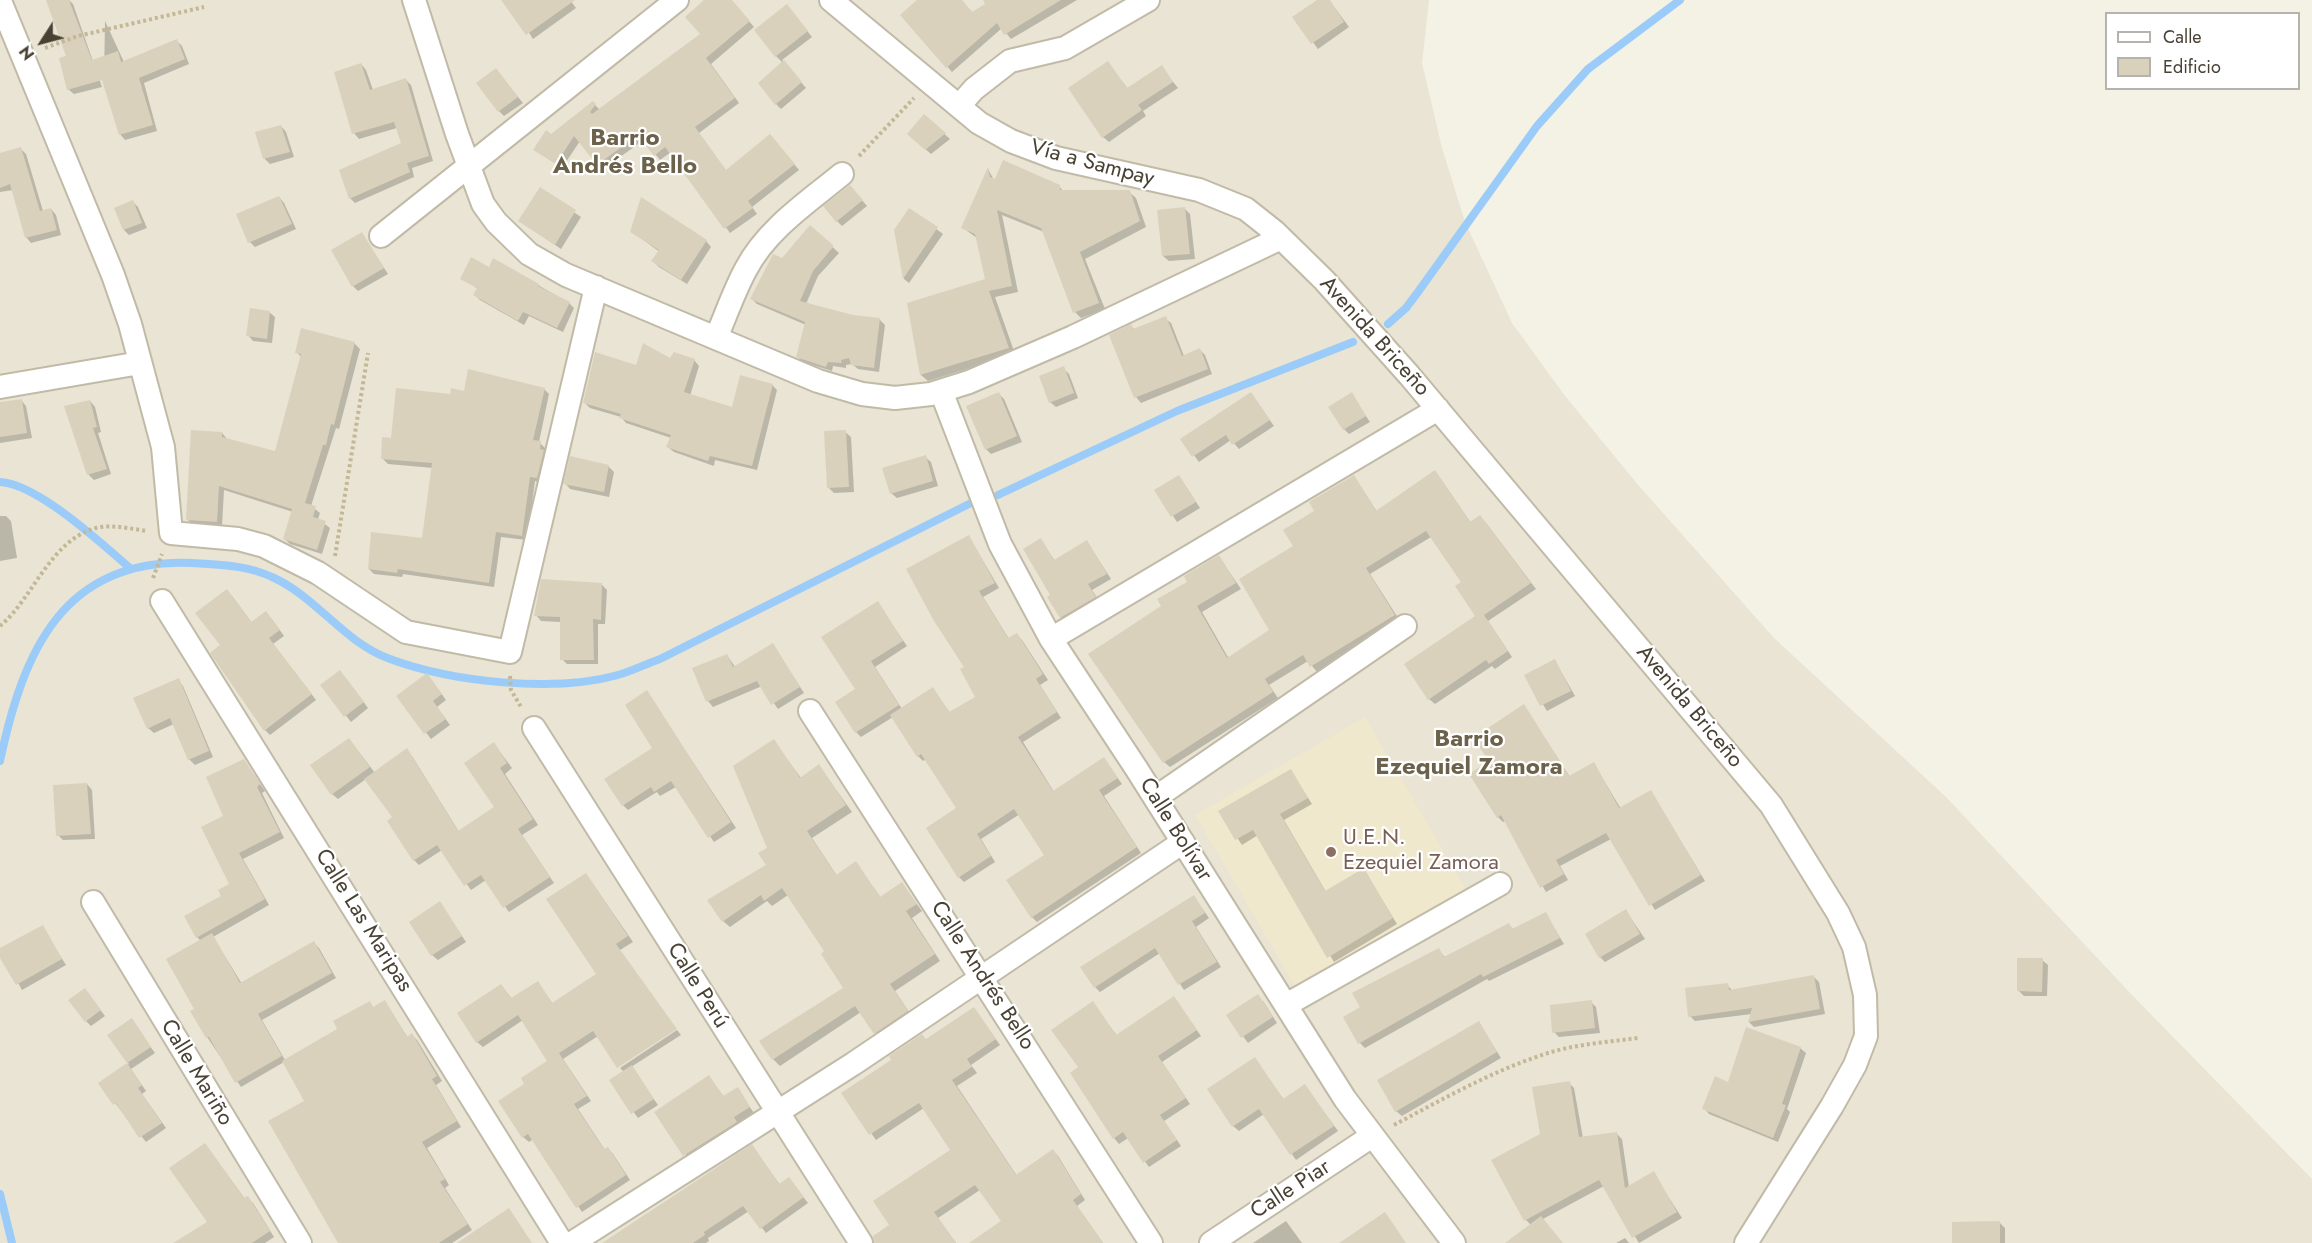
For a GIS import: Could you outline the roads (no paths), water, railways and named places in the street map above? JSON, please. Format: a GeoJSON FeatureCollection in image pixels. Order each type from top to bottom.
{"type":"FeatureCollection","features":[{"type":"Feature","properties":{"kind":"street"},"geometry":{"type":"LineString","coordinates":[[414,0],[468,167],[483,204],[529,254],[566,275],[596,288],[818,381],[862,394],[895,398],[942,391],[969,382],[1073,337],[1281,238]]}},
{"type":"Feature","properties":{"kind":"street"},"geometry":{"type":"LineString","coordinates":[[381,236],[677,0]]}},
{"type":"Feature","properties":{"kind":"street","name":"Vía a Sampay"},"geometry":{"type":"LineString","coordinates":[[831,0],[979,123],[1011,141],[1056,158],[1207,193],[1246,210],[1281,238]]}},
{"type":"Feature","properties":{"kind":"street"},"geometry":{"type":"LineString","coordinates":[[959,106],[974,90],[1010,61],[1065,48],[1148,0]]}},
{"type":"Feature","properties":{"kind":"street"},"geometry":{"type":"LineString","coordinates":[[0,2],[113,275],[163,447],[171,534],[238,539],[264,546],[331,580],[387,622],[406,632],[510,652],[596,288]]}},
{"type":"Feature","properties":{"kind":"street"},"geometry":{"type":"LineString","coordinates":[[716,338],[747,267],[759,250],[790,216],[842,174]]}},
{"type":"Feature","properties":{"kind":"street","name":"Avenida Briceño"},"geometry":{"type":"LineString","coordinates":[[1281,238],[1324,280],[1438,409],[1771,805],[1838,913],[1854,947],[1865,995],[1866,1036],[1856,1065],[1746,1243]]}},
{"type":"Feature","properties":{"kind":"street"},"geometry":{"type":"LineString","coordinates":[[0,387],[140,363]]}},
{"type":"Feature","properties":{"kind":"street","name":"Calle Bolívar"},"geometry":{"type":"LineString","coordinates":[[942,391],[1000,544],[1052,639],[1372,1136],[1454,1243]]}},
{"type":"Feature","properties":{"kind":"street"},"geometry":{"type":"LineString","coordinates":[[1052,639],[1438,409]]}},
{"type":"Feature","properties":{"kind":"street","name":"Calle Las Maripas"},"geometry":{"type":"LineString","coordinates":[[162,601],[562,1243]]}},
{"type":"Feature","properties":{"kind":"street"},"geometry":{"type":"LineString","coordinates":[[1155,798],[1405,626]]}},
{"type":"Feature","properties":{"kind":"street","name":"Calle Andrés Bello"},"geometry":{"type":"LineString","coordinates":[[810,711],[1151,1243]]}},
{"type":"Feature","properties":{"kind":"street","name":"Calle Perú"},"geometry":{"type":"LineString","coordinates":[[534,728],[861,1243]]}},
{"type":"Feature","properties":{"kind":"street"},"geometry":{"type":"LineString","coordinates":[[572,1243],[777,1112],[1183,842]]}},
{"type":"Feature","properties":{"kind":"street"},"geometry":{"type":"LineString","coordinates":[[1286,1005],[1500,884]]}},
{"type":"Feature","properties":{"kind":"street","name":"Calle Mariño"},"geometry":{"type":"LineString","coordinates":[[93,902],[300,1243]]}},
{"type":"Feature","properties":{"kind":"street","name":"Calle Piar"},"geometry":{"type":"LineString","coordinates":[[1211,1243],[1372,1136]]}},
{"type":"Feature","properties":{"kind":"waterway"},"geometry":{"type":"LineString","coordinates":[[1388,324],[1406,308],[1537,126],[1588,69],[1680,0]]}},
{"type":"Feature","properties":{"kind":"waterway"},"geometry":{"type":"LineString","coordinates":[[998,495],[1177,411],[1353,342]]}},
{"type":"Feature","properties":{"kind":"waterway"},"geometry":{"type":"LineString","coordinates":[[0,482],[15,485],[51,504],[131,569]]}},
{"type":"Feature","properties":{"kind":"waterway"},"geometry":{"type":"LineString","coordinates":[[0,761],[22,683],[37,649],[56,619],[81,594],[111,576],[148,565],[213,564],[263,573],[303,596],[358,642],[390,659],[415,667],[473,679],[534,684],[564,683],[618,675],[660,659],[969,504]]}},
{"type":"Feature","properties":{"kind":"waterway"},"geometry":{"type":"LineString","coordinates":[[0,1194],[12,1243]]}},
{"type":"Feature","properties":{"kind":"place","name":"U.E.N. Ezequiel Zamora"},"geometry":{"type":"Point","coordinates":[1331,852]}},
{"type":"Feature","properties":{"kind":"district","name":"Barrio Andrés Bello"},"geometry":{"type":"Point","coordinates":[625,153]}},
{"type":"Feature","properties":{"kind":"district","name":"Barrio Ezequiel Zamora"},"geometry":{"type":"Point","coordinates":[1469,754]}}]}
